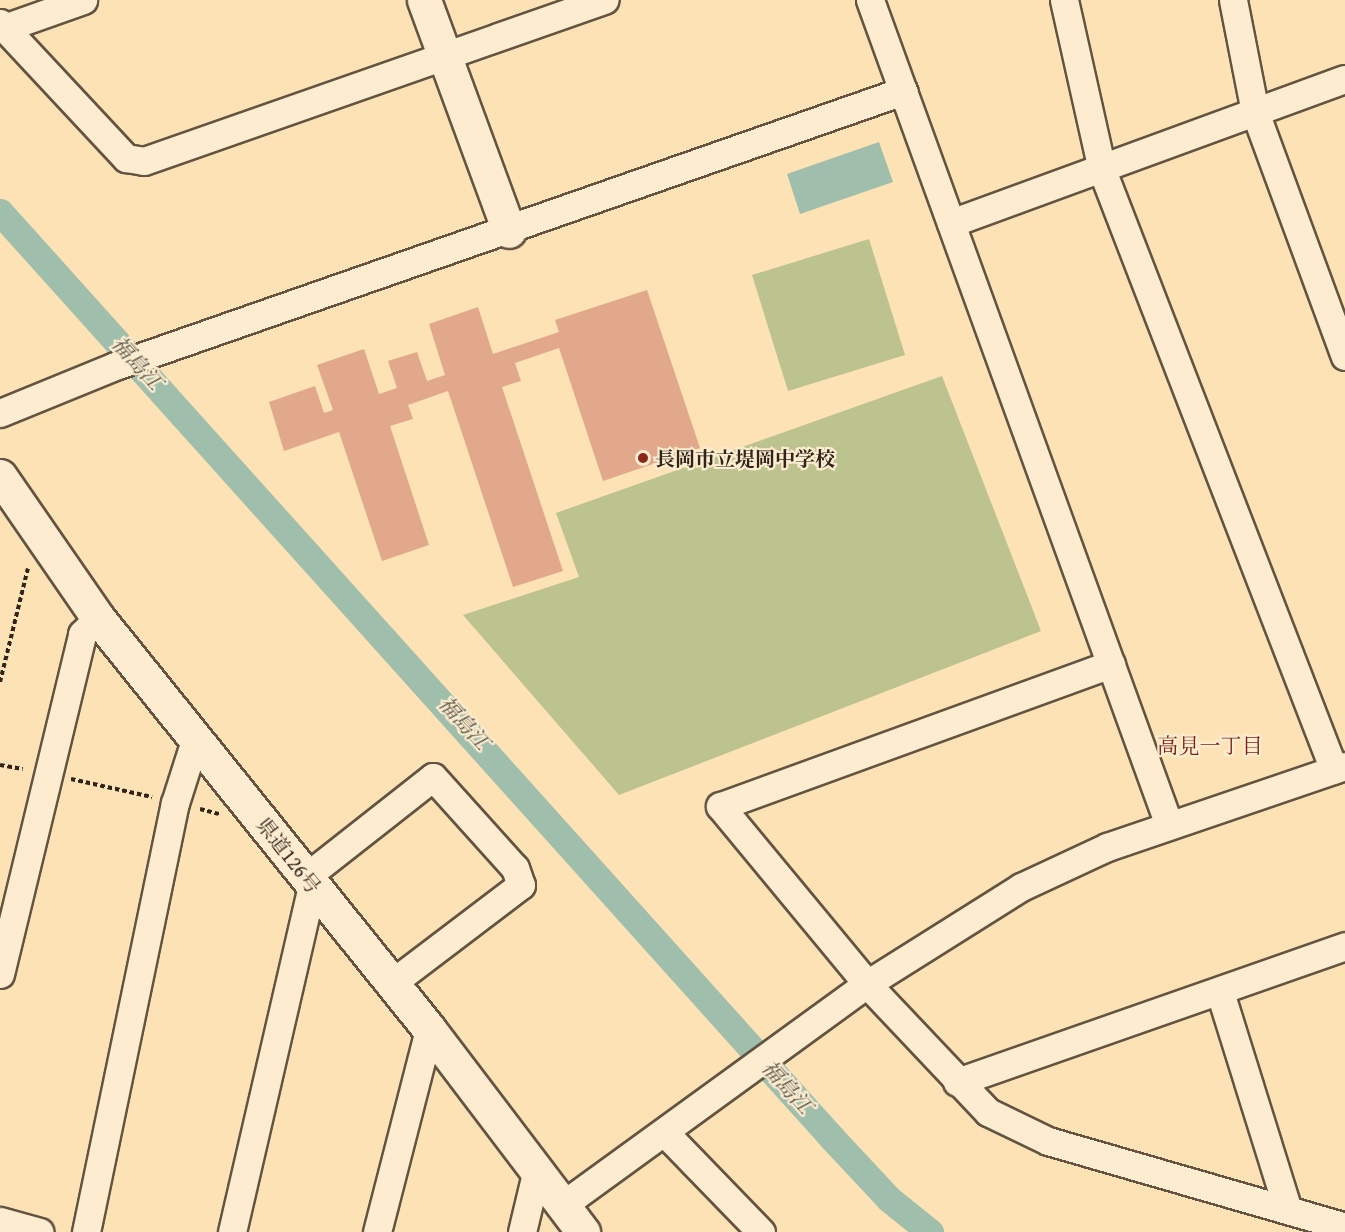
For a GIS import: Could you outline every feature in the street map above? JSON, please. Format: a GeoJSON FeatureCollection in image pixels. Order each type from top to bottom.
{"type":"FeatureCollection","features":[{"type":"Feature","properties":{"kind":"main road"},"geometry":{"type":"LineString","coordinates":[[424,0],[509,231]]}},
{"type":"Feature","properties":{"kind":"main road","name":"県道126号"},"geometry":{"type":"LineString","coordinates":[[0,476],[98,618],[429,1029],[583,1232]]}},
{"type":"Feature","properties":{"kind":"street"},"geometry":{"type":"LineString","coordinates":[[82,0],[2,25],[126,158],[144,161],[446,58],[605,0]]}},
{"type":"Feature","properties":{"kind":"street"},"geometry":{"type":"LineString","coordinates":[[870,0],[1169,825]]}},
{"type":"Feature","properties":{"kind":"street"},"geometry":{"type":"LineString","coordinates":[[564,1204],[867,984],[1021,887],[1169,825],[1340,768],[1102,170],[1064,0]]}},
{"type":"Feature","properties":{"kind":"street"},"geometry":{"type":"LineString","coordinates":[[1233,0],[1255,112],[1345,356]]}},
{"type":"Feature","properties":{"kind":"street"},"geometry":{"type":"LineString","coordinates":[[951,223],[1102,170],[1345,79]]}},
{"type":"Feature","properties":{"kind":"street"},"geometry":{"type":"LineString","coordinates":[[0,414],[115,366],[509,231],[903,91]]}},
{"type":"Feature","properties":{"kind":"street"},"geometry":{"type":"LineString","coordinates":[[0,974],[82,634],[98,618]]}},
{"type":"Feature","properties":{"kind":"street"},"geometry":{"type":"LineString","coordinates":[[1111,664],[720,806],[867,984],[957,1082],[988,1112],[1048,1141],[1345,1227]]}},
{"type":"Feature","properties":{"kind":"street"},"geometry":{"type":"LineString","coordinates":[[86,1232],[175,803],[196,738]]}},
{"type":"Feature","properties":{"kind":"street"},"geometry":{"type":"LineString","coordinates":[[232,1232],[309,880],[433,777],[515,868],[521,885],[392,983]]}},
{"type":"Feature","properties":{"kind":"street"},"geometry":{"type":"LineString","coordinates":[[957,1082],[1220,992],[1345,946]]}},
{"type":"Feature","properties":{"kind":"street"},"geometry":{"type":"LineString","coordinates":[[1220,992],[1288,1210]]}},
{"type":"Feature","properties":{"kind":"street"},"geometry":{"type":"LineString","coordinates":[[377,1232],[429,1029]]}},
{"type":"Feature","properties":{"kind":"street"},"geometry":{"type":"LineString","coordinates":[[664,1133],[761,1232]]}},
{"type":"Feature","properties":{"kind":"street"},"geometry":{"type":"LineString","coordinates":[[522,1232],[537,1169]]}},
{"type":"Feature","properties":{"kind":"street"},"geometry":{"type":"LineString","coordinates":[[0,1221],[40,1232]]}},
{"type":"Feature","properties":{"kind":"path"},"geometry":{"type":"LineString","coordinates":[[0,682],[37,532]]}},
{"type":"Feature","properties":{"kind":"path"},"geometry":{"type":"LineString","coordinates":[[0,765],[48,773],[267,826]]}},
{"type":"Feature","properties":{"kind":"green space"},"geometry":{"type":"Polygon","coordinates":[[[869,239],[905,355],[788,391],[752,275],[869,239]]]}},
{"type":"Feature","properties":{"kind":"green space"},"geometry":{"type":"Polygon","coordinates":[[[942,376],[1041,631],[619,795],[463,615],[579,577],[556,513],[942,376]]]}},
{"type":"Feature","properties":{"kind":"shaded area"},"geometry":{"type":"Polygon","coordinates":[[[879,142],[893,182],[800,214],[787,174],[879,142]]]}},
{"type":"Feature","properties":{"kind":"building"},"geometry":{"type":"Polygon","coordinates":[[[647,290],[700,448],[603,481],[559,348],[515,363],[521,381],[502,387],[563,571],[513,587],[448,391],[408,405],[413,419],[390,426],[429,545],[382,561],[339,432],[284,451],[269,402],[315,386],[324,413],[333,410],[317,365],[364,349],[379,394],[397,388],[388,361],[417,352],[427,381],[445,375],[429,324],[478,307],[493,354],[559,332],[555,320],[647,290]]]}},
{"type":"Feature","properties":{"kind":"waterway","name":"福島江"},"geometry":{"type":"LineString","coordinates":[[0,212],[832,1138],[889,1199],[930,1232]]}},
{"type":"Feature","properties":{"kind":"place","name":"長岡市立堤岡中学校"},"geometry":{"type":"Point","coordinates":[643,458]}},
{"type":"Feature","properties":{"kind":"district","name":"高見一丁目"},"geometry":{"type":"Point","coordinates":[1210,746]}}]}
